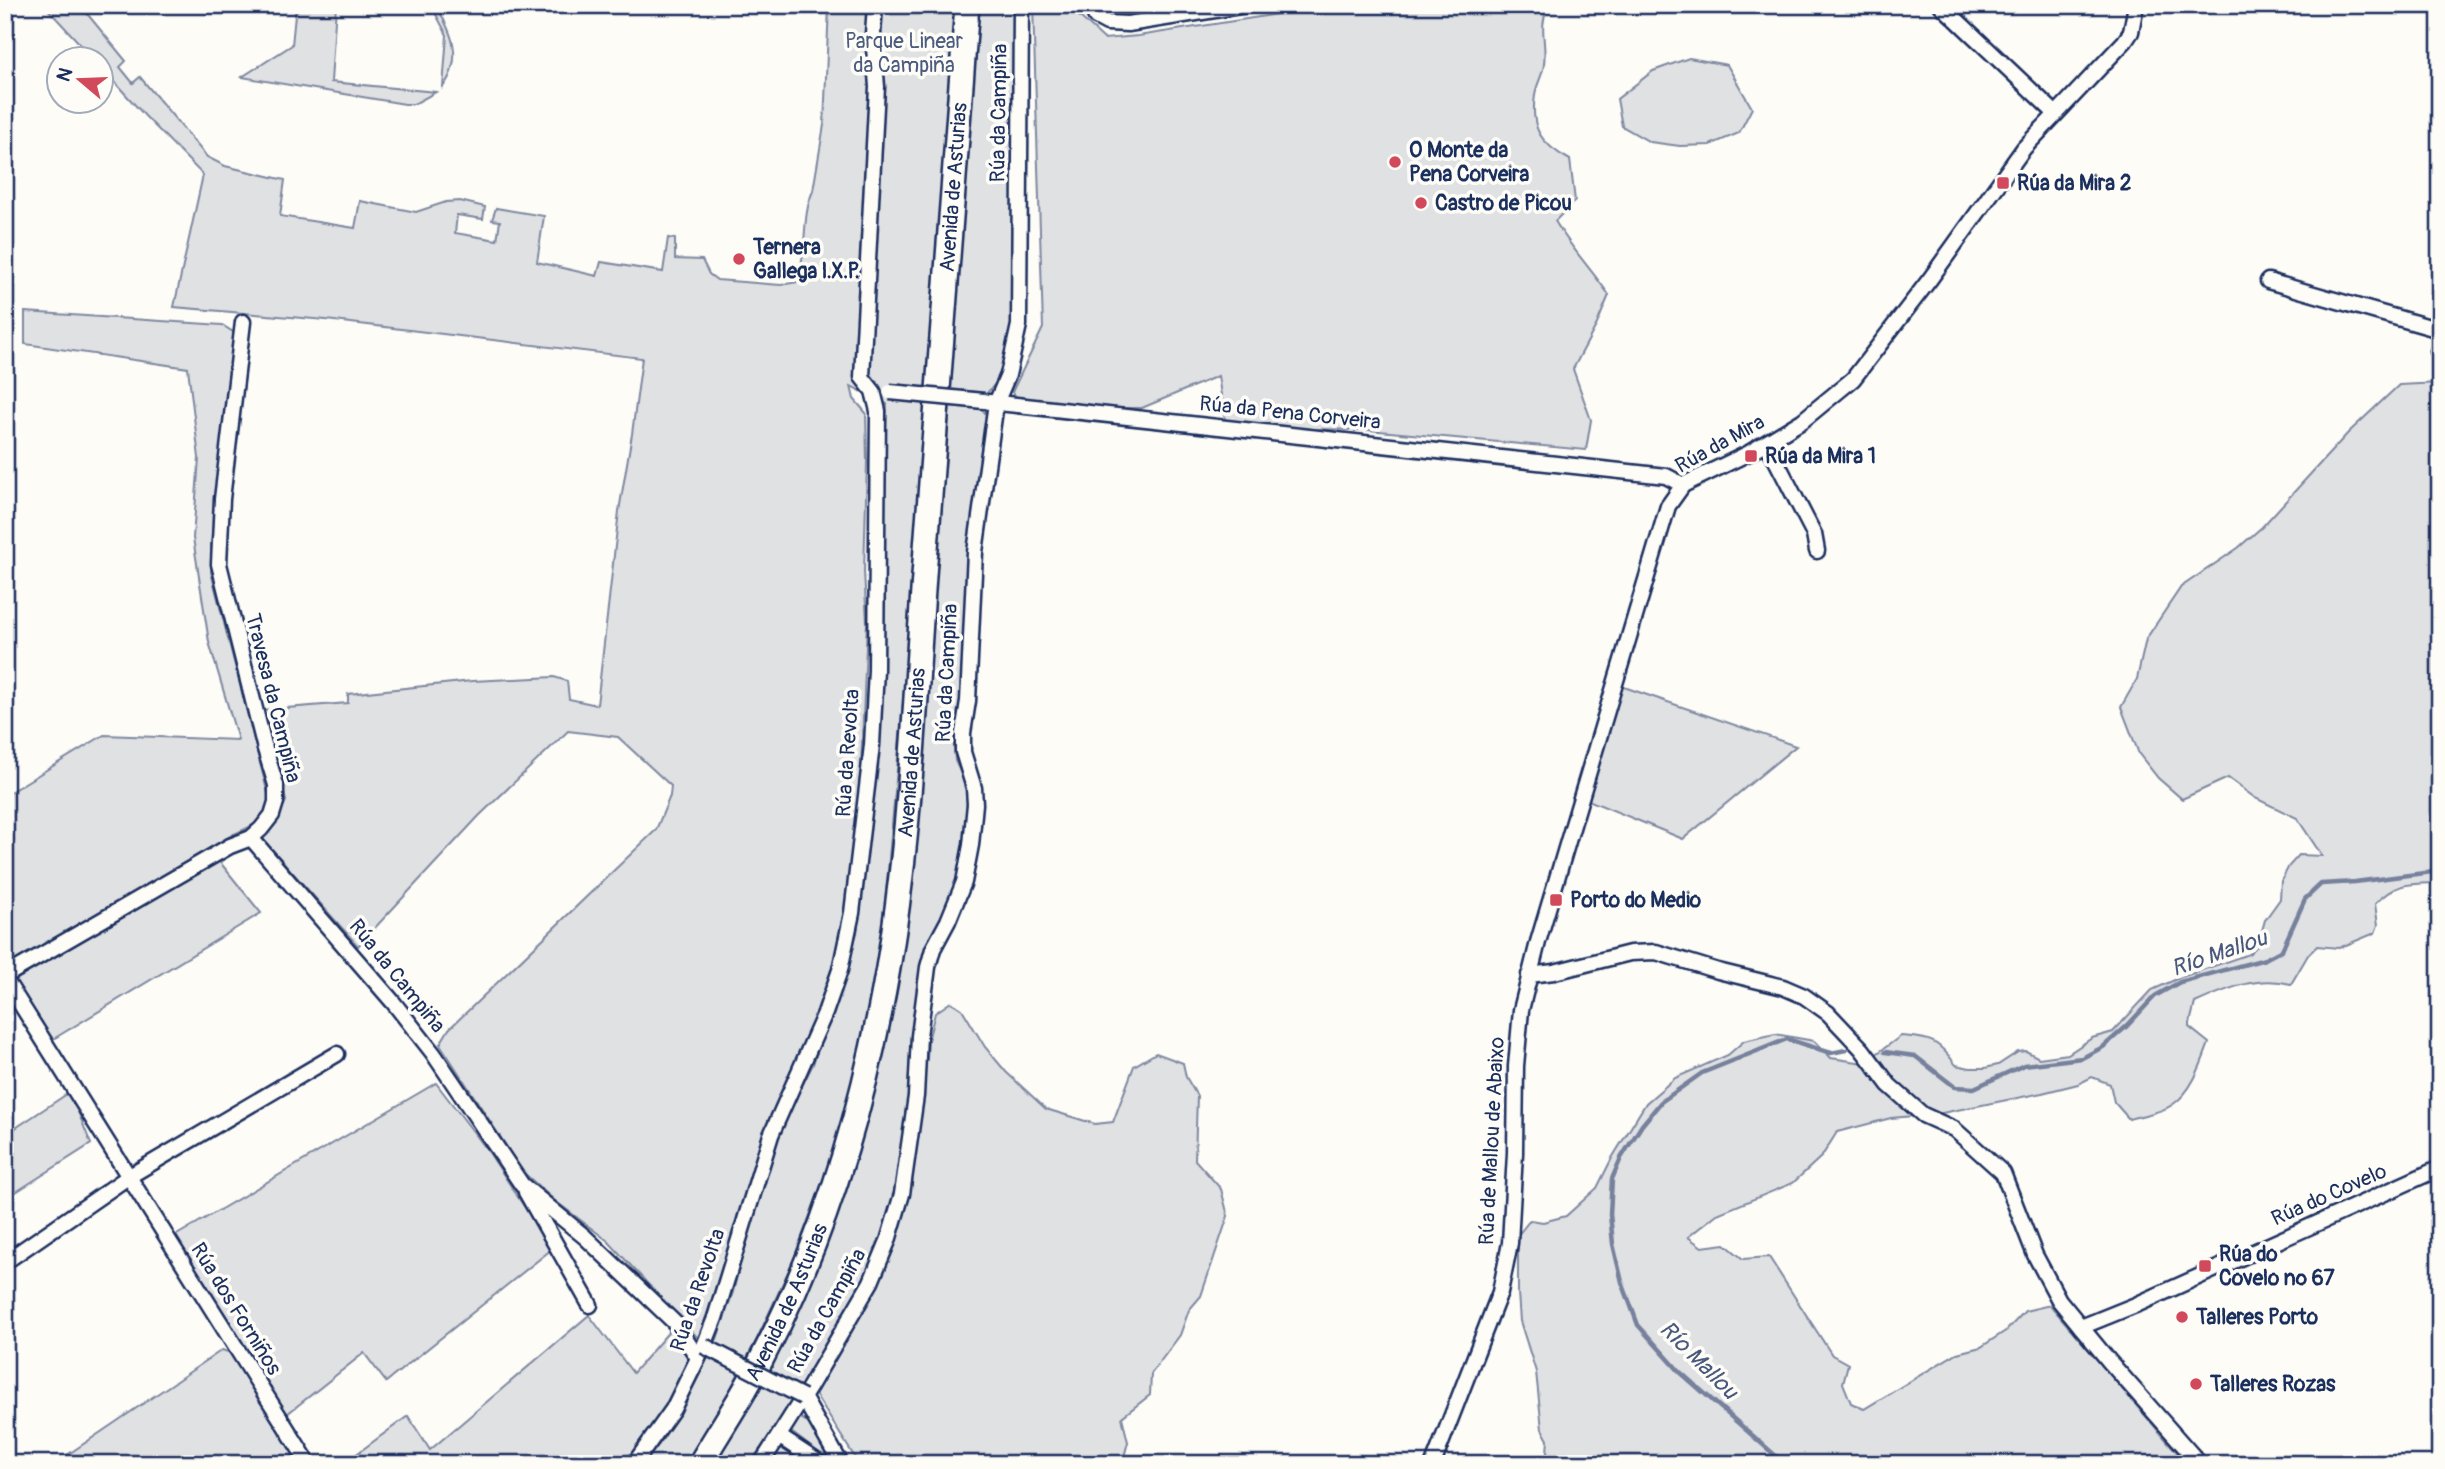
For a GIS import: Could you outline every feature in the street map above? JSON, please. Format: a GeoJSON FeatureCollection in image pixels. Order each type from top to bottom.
{"type":"FeatureCollection","features":[{"type":"Feature","properties":{"kind":"main road","name":"Avenida de Asturias"},"geometry":{"type":"LineString","coordinates":[[700,1464],[743,1392],[802,1271],[856,1115],[881,1009],[892,941],[907,807],[967,5]]}},
{"type":"Feature","properties":{"kind":"street","name":"Rúa da Revolta"},"geometry":{"type":"LineString","coordinates":[[634,1464],[673,1409],[715,1318],[771,1135],[833,992],[852,913],[865,818],[876,670],[878,411],[873,391],[862,377],[877,87],[873,34],[875,5]]}},
{"type":"Feature","properties":{"kind":"street","name":"Rúa da Campiña"},"geometry":{"type":"LineString","coordinates":[[803,1397],[871,1282],[888,1241],[902,1194],[909,1148],[928,967],[933,949],[964,882],[971,845],[974,788],[963,752],[973,584],[990,402],[1008,375],[1019,325],[1021,5]]}},
{"type":"Feature","properties":{"kind":"street"},"geometry":{"type":"LineString","coordinates":[[1090,5],[1096,17],[1107,23],[1128,24],[1246,5]]}},
{"type":"Feature","properties":{"kind":"street"},"geometry":{"type":"LineString","coordinates":[[1941,5],[2056,113]]}},
{"type":"Feature","properties":{"kind":"street","name":"Rúa da Mira"},"geometry":{"type":"LineString","coordinates":[[1529,975],[1668,506],[1683,485],[1767,443],[1802,421],[1853,379],[1930,279],[2024,148],[2125,41],[2131,32],[2136,5]]}},
{"type":"Feature","properties":{"kind":"street"},"geometry":{"type":"LineString","coordinates":[[2268,281],[2440,330]]}},
{"type":"Feature","properties":{"kind":"street","name":"Travesa da Campiña"},"geometry":{"type":"LineString","coordinates":[[5,978],[230,846],[251,838],[272,815],[276,802],[276,785],[219,564],[222,499],[243,321]]}},
{"type":"Feature","properties":{"kind":"street","name":"Rúa da Pena Corveira"},"geometry":{"type":"LineString","coordinates":[[873,391],[1666,476],[1683,485]]}},
{"type":"Feature","properties":{"kind":"street"},"geometry":{"type":"LineString","coordinates":[[1767,443],[1814,534],[1817,551]]}},
{"type":"Feature","properties":{"kind":"street","name":"Rúa da Campiña"},"geometry":{"type":"LineString","coordinates":[[251,838],[393,1002],[433,1053],[522,1185],[590,1306]]}},
{"type":"Feature","properties":{"kind":"street"},"geometry":{"type":"LineString","coordinates":[[1529,975],[1554,972],[1630,953],[1656,951],[1718,971],[1783,987],[1804,996],[1828,1013],[1854,1040],[1889,1085],[1923,1115],[1954,1129],[2003,1173],[2035,1255],[2059,1300],[2200,1464]]}},
{"type":"Feature","properties":{"kind":"street","name":"Rúa de Mallou de Abaixo"},"geometry":{"type":"LineString","coordinates":[[1433,1464],[1500,1292],[1510,1243],[1516,1066],[1521,1010],[1529,975]]}},
{"type":"Feature","properties":{"kind":"street","name":"Rúa dos Forniños"},"geometry":{"type":"LineString","coordinates":[[5,978],[309,1464]]}},
{"type":"Feature","properties":{"kind":"street"},"geometry":{"type":"LineString","coordinates":[[5,1262],[128,1177],[337,1054]]}},
{"type":"Feature","properties":{"kind":"street","name":"Rúa do Covelo"},"geometry":{"type":"LineString","coordinates":[[2081,1327],[2440,1168]]}},
{"type":"Feature","properties":{"kind":"street","name":"Rúa da Campiña"},"geometry":{"type":"LineString","coordinates":[[522,1185],[585,1237],[675,1322],[701,1352],[803,1397],[841,1464]]}},
{"type":"Feature","properties":{"kind":"street"},"geometry":{"type":"LineString","coordinates":[[761,1464],[803,1397]]}},
{"type":"Feature","properties":{"kind":"street"},"geometry":{"type":"LineString","coordinates":[[780,1437],[821,1464]]}},
{"type":"Feature","properties":{"kind":"green space"},"geometry":{"type":"Polygon","coordinates":[[[44,5],[80,5],[114,46],[82,46],[44,5]]]}},
{"type":"Feature","properties":{"kind":"green space"},"geometry":{"type":"Polygon","coordinates":[[[296,5],[336,5],[331,82],[436,92],[414,104],[405,104],[242,77],[292,45],[296,5]]]}},
{"type":"Feature","properties":{"kind":"green space"},"geometry":{"type":"Polygon","coordinates":[[[431,5],[436,5],[442,15],[453,46],[453,66],[443,87],[447,35],[431,5]]]}},
{"type":"Feature","properties":{"kind":"green space","name":"Parque Linear da Campiña"},"geometry":{"type":"Polygon","coordinates":[[[829,5],[955,5],[904,690],[879,971],[835,1148],[793,1261],[724,1402],[685,1464],[643,1464],[661,1442],[717,1339],[733,1292],[756,1201],[779,1132],[813,1064],[857,933],[871,809],[887,404],[851,386],[854,399],[866,413],[864,572],[867,622],[861,767],[850,881],[830,984],[760,1148],[699,1339],[608,1241],[554,1200],[523,1172],[440,1044],[449,1029],[656,830],[670,796],[671,786],[618,737],[568,731],[479,816],[358,946],[261,837],[274,826],[286,801],[262,710],[348,703],[348,694],[472,681],[554,677],[567,681],[569,699],[597,705],[619,511],[642,358],[326,320],[174,307],[203,175],[116,84],[116,49],[126,61],[120,67],[133,83],[140,77],[207,157],[225,166],[285,180],[280,216],[355,228],[360,201],[416,212],[446,202],[460,201],[485,207],[483,219],[457,215],[455,233],[497,240],[500,221],[492,220],[496,208],[544,216],[537,262],[597,276],[601,262],[663,272],[668,238],[675,239],[675,259],[702,260],[709,274],[717,280],[781,285],[797,282],[800,270],[807,212],[824,125],[829,5]]]}},
{"type":"Feature","properties":{"kind":"green space"},"geometry":{"type":"Polygon","coordinates":[[[979,5],[1016,5],[1014,325],[1009,350],[997,382],[986,394],[983,410],[987,416],[973,530],[962,702],[954,745],[955,761],[966,784],[971,813],[958,885],[918,980],[913,1076],[927,1060],[928,1041],[935,1013],[951,1002],[962,1009],[985,1047],[1006,1072],[1046,1109],[1095,1124],[1113,1122],[1134,1066],[1156,1053],[1183,1063],[1186,1077],[1197,1096],[1195,1160],[1221,1189],[1228,1216],[1201,1296],[1189,1310],[1180,1335],[1151,1374],[1150,1395],[1122,1417],[1128,1442],[1124,1457],[1132,1464],[859,1464],[813,1391],[793,1405],[749,1464],[715,1464],[772,1360],[822,1250],[863,1133],[890,1018],[906,916],[949,418],[951,360],[979,5]]]}},
{"type":"Feature","properties":{"kind":"green space"},"geometry":{"type":"Polygon","coordinates":[[[1033,5],[1075,5],[1079,16],[1104,39],[1336,5],[1548,5],[1543,28],[1544,64],[1536,91],[1534,117],[1545,141],[1570,160],[1575,201],[1555,221],[1609,295],[1573,369],[1591,420],[1586,450],[1368,430],[1306,429],[1225,420],[1218,376],[1142,408],[1093,408],[1018,399],[1012,392],[1043,328],[1033,5]]]}},
{"type":"Feature","properties":{"kind":"green space"},"geometry":{"type":"Polygon","coordinates":[[[1689,58],[1727,65],[1752,108],[1739,133],[1710,145],[1680,146],[1650,142],[1622,126],[1617,99],[1653,71],[1689,58]]]}},
{"type":"Feature","properties":{"kind":"green space"},"geometry":{"type":"Polygon","coordinates":[[[25,312],[222,325],[233,332],[236,339],[211,545],[211,572],[270,802],[264,815],[252,825],[5,969],[5,795],[104,735],[238,740],[209,642],[193,538],[199,458],[188,368],[25,344],[25,312]]]}},
{"type":"Feature","properties":{"kind":"green space"},"geometry":{"type":"Polygon","coordinates":[[[2440,383],[2440,883],[2405,885],[2390,891],[2375,904],[2378,925],[2375,933],[2339,948],[2317,946],[2308,955],[2291,984],[2254,982],[2230,988],[2195,1003],[2189,1027],[2209,1043],[2199,1069],[2185,1093],[2168,1108],[2129,1119],[2114,1102],[2110,1084],[2092,1077],[2078,1084],[2042,1093],[1937,1114],[1891,1118],[1837,1132],[1822,1156],[1793,1183],[1717,1214],[1688,1237],[1702,1247],[1725,1244],[1743,1259],[1769,1257],[1832,1355],[1848,1364],[1843,1383],[1851,1403],[1864,1409],[1957,1353],[1981,1347],[2007,1330],[2025,1311],[2050,1305],[2187,1464],[1546,1464],[1548,1440],[1542,1429],[1536,1372],[1520,1321],[1518,1235],[1530,1220],[1543,1222],[1566,1216],[1597,1188],[1646,1103],[1675,1078],[1728,1055],[1744,1041],[1775,1034],[1814,1041],[1831,1058],[1864,1063],[1901,1036],[1927,1039],[1939,1045],[1956,1065],[1970,1068],[1998,1065],[2018,1052],[2026,1051],[2039,1058],[2068,1054],[2092,1038],[2113,1032],[2152,990],[2249,954],[2258,945],[2265,920],[2280,899],[2281,881],[2289,866],[2299,855],[2322,856],[2297,818],[2255,798],[2228,778],[2182,799],[2158,778],[2139,754],[2121,707],[2137,679],[2146,639],[2181,587],[2238,548],[2262,527],[2348,433],[2399,385],[2440,383]]]}},
{"type":"Feature","properties":{"kind":"green space"},"geometry":{"type":"Polygon","coordinates":[[[1621,686],[1796,746],[1683,839],[1588,800],[1621,686]]]}},
{"type":"Feature","properties":{"kind":"green space"},"geometry":{"type":"Polygon","coordinates":[[[219,861],[261,913],[50,1041],[12,982],[219,861]]]}},
{"type":"Feature","properties":{"kind":"green space"},"geometry":{"type":"Polygon","coordinates":[[[436,1083],[488,1151],[552,1249],[386,1382],[364,1353],[287,1414],[175,1236],[436,1083]]]}},
{"type":"Feature","properties":{"kind":"green space"},"geometry":{"type":"Polygon","coordinates":[[[70,1092],[91,1144],[5,1199],[5,1135],[70,1092]]]}},
{"type":"Feature","properties":{"kind":"green space"},"geometry":{"type":"Polygon","coordinates":[[[589,1315],[633,1373],[672,1328],[690,1355],[671,1399],[623,1464],[343,1464],[408,1416],[430,1450],[589,1315]]]}},
{"type":"Feature","properties":{"kind":"green space"},"geometry":{"type":"Polygon","coordinates":[[[222,1350],[231,1353],[301,1464],[54,1464],[222,1350]]]}},
{"type":"Feature","properties":{"kind":"green space"},"geometry":{"type":"Polygon","coordinates":[[[799,1417],[815,1431],[832,1463],[790,1431],[789,1427],[799,1417]]]}},
{"type":"Feature","properties":{"kind":"green space"},"geometry":{"type":"Polygon","coordinates":[[[783,1444],[813,1464],[766,1464],[776,1448],[783,1444]]]}},
{"type":"Feature","properties":{"kind":"waterway","name":"Río Mallou"},"geometry":{"type":"LineString","coordinates":[[1885,1052],[1915,1056],[1955,1087],[1974,1088],[2024,1065],[2082,1058],[2103,1047],[2155,996],[2180,982],[2265,959],[2282,950],[2305,899],[2321,884],[2440,871]]}},
{"type":"Feature","properties":{"kind":"waterway","name":"Río Mallou"},"geometry":{"type":"LineString","coordinates":[[1785,1464],[1680,1372],[1638,1325],[1622,1282],[1613,1244],[1610,1214],[1612,1179],[1621,1158],[1661,1102],[1702,1073],[1787,1039],[1831,1053],[1846,1050]]}},
{"type":"Feature","properties":{"kind":"place","name":"O Monte da Pena Corveira"},"geometry":{"type":"Point","coordinates":[1395,162]}},
{"type":"Feature","properties":{"kind":"place","name":"Rúa da Mira 2"},"geometry":{"type":"Point","coordinates":[2003,183]}},
{"type":"Feature","properties":{"kind":"place","name":"Castro de Picou"},"geometry":{"type":"Point","coordinates":[1421,203]}},
{"type":"Feature","properties":{"kind":"place","name":"Ternera Gallega l.X.P."},"geometry":{"type":"Point","coordinates":[739,259]}},
{"type":"Feature","properties":{"kind":"place","name":"Rúa da Mira 1"},"geometry":{"type":"Point","coordinates":[1751,456]}},
{"type":"Feature","properties":{"kind":"place","name":"Porto do Medio"},"geometry":{"type":"Point","coordinates":[1556,900]}},
{"type":"Feature","properties":{"kind":"place","name":"Rúa do Covelo nº 67"},"geometry":{"type":"Point","coordinates":[2205,1266]}},
{"type":"Feature","properties":{"kind":"place","name":"Talleres Porto"},"geometry":{"type":"Point","coordinates":[2182,1317]}},
{"type":"Feature","properties":{"kind":"place","name":"Talleres Rozas"},"geometry":{"type":"Point","coordinates":[2196,1384]}}]}
